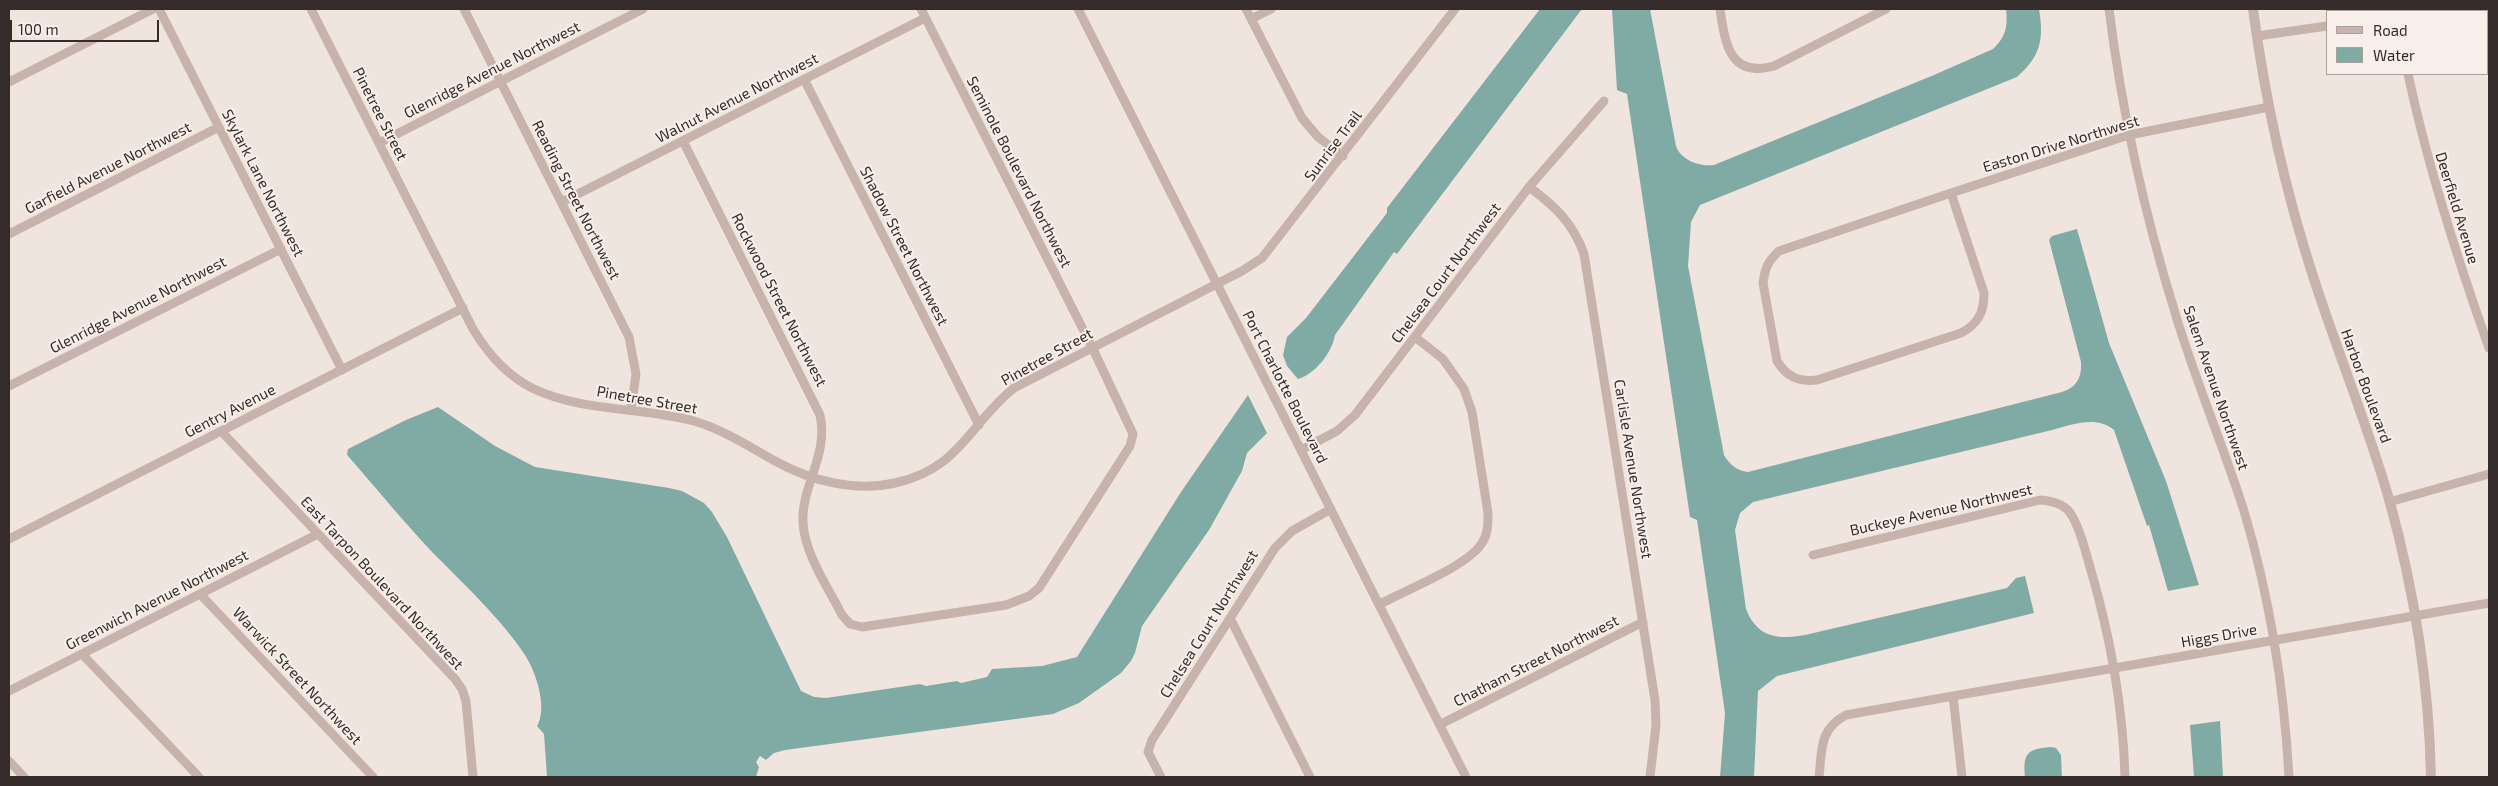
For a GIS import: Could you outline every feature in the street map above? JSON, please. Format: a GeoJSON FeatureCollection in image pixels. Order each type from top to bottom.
{"type":"FeatureCollection","features":[{"type":"Feature","properties":{"kind":"street"},"geometry":{"type":"LineString","coordinates":[[9,82],[153,9]]}},
{"type":"Feature","properties":{"kind":"street","name":"Skylark Lane Northwest"},"geometry":{"type":"LineString","coordinates":[[159,9],[342,370]]}},
{"type":"Feature","properties":{"kind":"street","name":"Pinetree Street"},"geometry":{"type":"LineString","coordinates":[[311,9],[463,308],[489,352],[520,381],[559,398],[682,418],[718,430],[775,462],[813,478],[868,487],[909,479],[947,460],[968,440],[995,405],[1014,388],[1217,284]]}},
{"type":"Feature","properties":{"kind":"street","name":"Reading Street Northwest"},"geometry":{"type":"LineString","coordinates":[[464,9],[629,337],[636,374],[631,410]]}},
{"type":"Feature","properties":{"kind":"street","name":"Glenridge Avenue Northwest"},"geometry":{"type":"LineString","coordinates":[[379,143],[643,9]]}},
{"type":"Feature","properties":{"kind":"street","name":"Seminole Boulevard Northwest"},"geometry":{"type":"LineString","coordinates":[[813,478],[804,510],[804,535],[808,547],[842,615],[850,624],[862,627],[1018,602],[1039,588],[1130,446],[1133,434],[1092,347],[920,9]]}},
{"type":"Feature","properties":{"kind":"street","name":"Port Charlotte Boulevard"},"geometry":{"type":"LineString","coordinates":[[1078,9],[1441,724],[1466,777]]}},
{"type":"Feature","properties":{"kind":"street"},"geometry":{"type":"LineString","coordinates":[[1246,9],[1302,118],[1318,137],[1342,156]]}},
{"type":"Feature","properties":{"kind":"street"},"geometry":{"type":"LineString","coordinates":[[1251,19],[1271,9]]}},
{"type":"Feature","properties":{"kind":"street","name":"Sunrise Trail"},"geometry":{"type":"LineString","coordinates":[[1217,284],[1252,265],[1271,249],[1455,9]]}},
{"type":"Feature","properties":{"kind":"street"},"geometry":{"type":"LineString","coordinates":[[1720,9],[1725,42],[1730,54],[1738,63],[1749,68],[1762,69],[1774,66],[1886,9]]}},
{"type":"Feature","properties":{"kind":"street","name":"Salem Avenue Northwest"},"geometry":{"type":"LineString","coordinates":[[2109,9],[2129,135],[2158,256],[2176,316],[2244,512],[2259,566],[2274,640],[2286,732],[2289,777]]}},
{"type":"Feature","properties":{"kind":"street","name":"Harbor Boulevard"},"geometry":{"type":"LineString","coordinates":[[2253,9],[2269,107],[2312,274],[2364,421],[2389,502],[2415,616],[2428,718],[2431,777]]}},
{"type":"Feature","properties":{"kind":"street","name":"Walnut Avenue Northwest"},"geometry":{"type":"LineString","coordinates":[[562,202],[925,18]]}},
{"type":"Feature","properties":{"kind":"street"},"geometry":{"type":"LineString","coordinates":[[2257,36],[2326,26]]}},
{"type":"Feature","properties":{"kind":"street","name":"Deerfield Avenue"},"geometry":{"type":"LineString","coordinates":[[2408,75],[2424,145],[2445,221],[2487,337],[2489,348]]}},
{"type":"Feature","properties":{"kind":"street","name":"Shadow Street Northwest"},"geometry":{"type":"LineString","coordinates":[[804,80],[979,425]]}},
{"type":"Feature","properties":{"kind":"street","name":"Chelsea Court Northwest"},"geometry":{"type":"LineString","coordinates":[[1302,450],[1337,431],[1356,415],[1529,187],[1604,101]]}},
{"type":"Feature","properties":{"kind":"street","name":"Easton Drive Northwest"},"geometry":{"type":"LineString","coordinates":[[1951,193],[1984,293],[1984,306],[1980,318],[1972,327],[1961,333],[1817,380],[1805,381],[1793,378],[1783,371],[1776,361],[1763,283],[1764,270],[1770,259],[1779,251],[1951,193],[2129,135],[2269,107]]}},
{"type":"Feature","properties":{"kind":"street","name":"Garfield Avenue Northwest"},"geometry":{"type":"LineString","coordinates":[[9,234],[219,127]]}},
{"type":"Feature","properties":{"kind":"street","name":"Rockwood Street Northwest"},"geometry":{"type":"LineString","coordinates":[[683,141],[820,415],[823,439],[813,478]]}},
{"type":"Feature","properties":{"kind":"street","name":"Carlisle Avenue Northwest"},"geometry":{"type":"LineString","coordinates":[[1529,187],[1563,214],[1576,233],[1584,254],[1656,712],[1650,777]]}},
{"type":"Feature","properties":{"kind":"street","name":"Glenridge Avenue Northwest"},"geometry":{"type":"LineString","coordinates":[[9,386],[281,248]]}},
{"type":"Feature","properties":{"kind":"street","name":"Gentry Avenue"},"geometry":{"type":"LineString","coordinates":[[9,539],[463,308]]}},
{"type":"Feature","properties":{"kind":"street"},"geometry":{"type":"LineString","coordinates":[[1380,604],[1467,559],[1484,541],[1488,530],[1488,514],[1469,400],[1451,368],[1415,337]]}},
{"type":"Feature","properties":{"kind":"street","name":"East Tarpon Boulevard Northwest"},"geometry":{"type":"LineString","coordinates":[[221,431],[462,689],[466,701],[473,777]]}},
{"type":"Feature","properties":{"kind":"street"},"geometry":{"type":"LineString","coordinates":[[2389,502],[2489,474]]}},
{"type":"Feature","properties":{"kind":"street","name":"Buckeye Avenue Northwest"},"geometry":{"type":"LineString","coordinates":[[1813,555],[2040,500],[2052,501],[2063,506],[2072,515],[2095,583],[2114,668],[2126,777]]}},
{"type":"Feature","properties":{"kind":"street","name":"Chelsea Court Northwest"},"geometry":{"type":"LineString","coordinates":[[1161,777],[1148,752],[1152,740],[1268,558],[1283,538],[1303,524],[1332,509]]}},
{"type":"Feature","properties":{"kind":"street","name":"Greenwich Avenue Northwest"},"geometry":{"type":"LineString","coordinates":[[9,691],[318,534]]}},
{"type":"Feature","properties":{"kind":"street","name":"Warwick Street Northwest"},"geometry":{"type":"LineString","coordinates":[[200,594],[373,777]]}},
{"type":"Feature","properties":{"kind":"street","name":"Higgs Drive"},"geometry":{"type":"LineString","coordinates":[[1819,777],[1823,742],[1827,730],[1835,720],[1846,715],[2489,603]]}},
{"type":"Feature","properties":{"kind":"street"},"geometry":{"type":"LineString","coordinates":[[1230,618],[1310,777]]}},
{"type":"Feature","properties":{"kind":"street","name":"Chatham Street Northwest"},"geometry":{"type":"LineString","coordinates":[[1441,724],[1643,622]]}},
{"type":"Feature","properties":{"kind":"street"},"geometry":{"type":"LineString","coordinates":[[82,654],[198,777]]}},
{"type":"Feature","properties":{"kind":"street"},"geometry":{"type":"LineString","coordinates":[[1953,696],[1962,777]]}},
{"type":"Feature","properties":{"kind":"street"},"geometry":{"type":"LineString","coordinates":[[9,761],[24,777]]}},
{"type":"Feature","properties":{"kind":"water"},"geometry":{"type":"Polygon","coordinates":[[[1540,9],[1582,9],[1397,254],[1394,252],[1335,335],[1330,349],[1322,362],[1311,373],[1298,379],[1287,366],[1283,355],[1287,337],[1306,318],[1387,213],[1387,208],[1540,9]]]}},
{"type":"Feature","properties":{"kind":"water"},"geometry":{"type":"Polygon","coordinates":[[[1612,9],[1650,9],[1678,151],[1691,162],[1702,165],[1714,165],[1993,49],[2001,40],[2005,31],[2007,21],[2006,9],[2039,9],[2041,38],[2039,46],[2031,62],[2017,77],[1700,205],[1691,222],[1688,266],[1724,455],[1734,466],[1748,472],[2069,389],[2079,379],[2081,362],[2049,240],[2052,236],[2077,229],[2109,343],[2166,481],[2199,585],[2168,591],[2149,525],[2147,526],[2114,430],[2107,425],[2099,423],[2073,424],[1753,502],[1740,513],[1735,530],[1746,609],[1756,626],[1769,634],[1786,637],[1805,635],[2007,588],[2016,578],[2025,576],[2034,613],[1777,676],[1758,691],[1754,777],[1720,777],[1725,713],[1697,520],[1690,517],[1627,94],[1617,90],[1612,9]]]}},
{"type":"Feature","properties":{"kind":"water"},"geometry":{"type":"Polygon","coordinates":[[[1248,395],[1267,433],[1247,453],[1242,471],[1209,530],[1142,626],[1135,653],[1121,673],[1079,703],[1053,714],[785,750],[774,753],[766,760],[760,756],[756,762],[759,767],[756,777],[547,777],[544,734],[537,726],[540,718],[541,700],[537,680],[525,655],[494,615],[433,553],[347,455],[348,449],[406,420],[438,407],[495,446],[535,467],[682,491],[704,503],[712,512],[727,537],[801,691],[814,697],[826,698],[920,684],[926,686],[957,681],[961,683],[987,677],[992,669],[1042,666],[1077,657],[1181,492],[1248,395]]]}},
{"type":"Feature","properties":{"kind":"water"},"geometry":{"type":"Polygon","coordinates":[[[2220,721],[2223,777],[2194,777],[2190,725],[2220,721]]]}},
{"type":"Feature","properties":{"kind":"water"},"geometry":{"type":"Polygon","coordinates":[[[2056,748],[2061,755],[2062,777],[2025,777],[2025,763],[2028,754],[2036,749],[2056,748]]]}}]}
